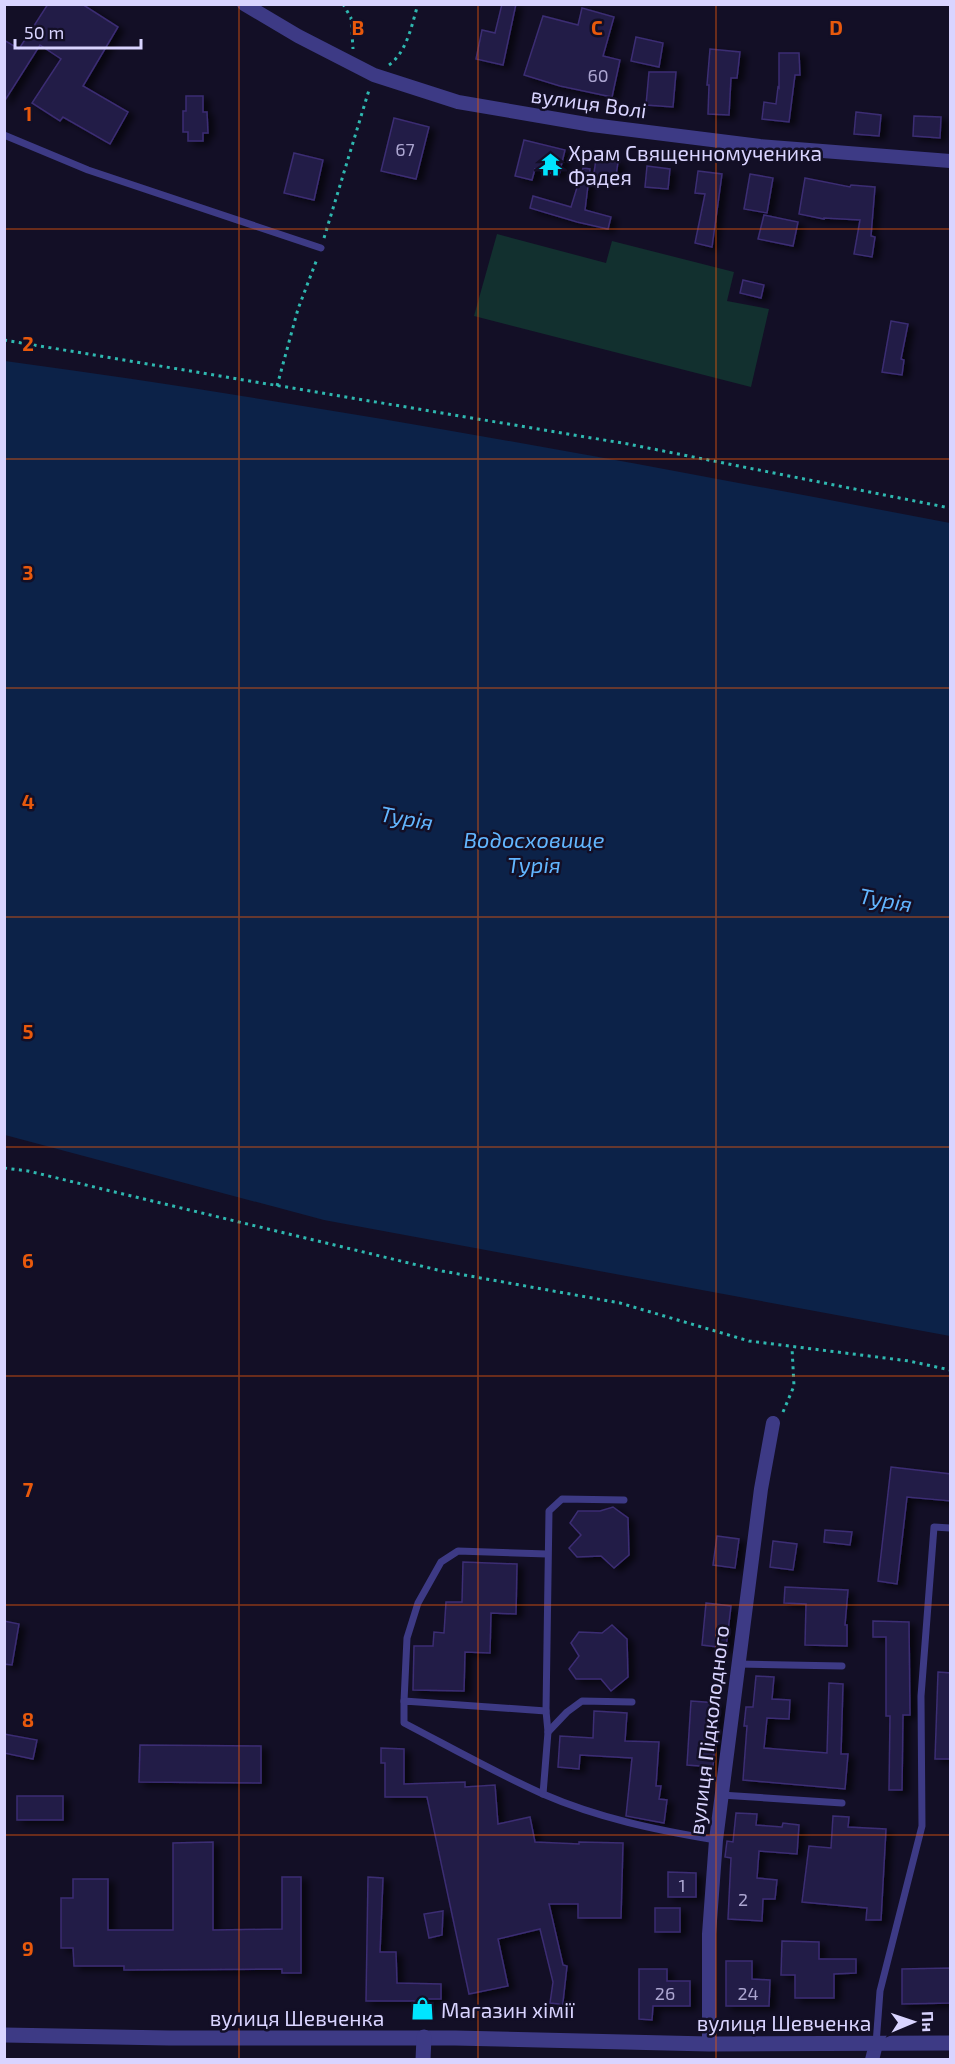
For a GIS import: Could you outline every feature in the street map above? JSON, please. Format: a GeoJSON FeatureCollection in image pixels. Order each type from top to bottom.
{"type":"FeatureCollection","features":[{"type":"Feature","properties":{"kind":"street","name":"вулиця Волі"},"geometry":{"type":"LineString","coordinates":[[244,4],[374,75],[458,102],[592,125],[760,146],[951,160]]}},
{"type":"Feature","properties":{"kind":"street","name":"вулиця Підколодного"},"geometry":{"type":"LineString","coordinates":[[709,2044],[709,1934],[716,1840],[737,1664],[761,1489],[773,1423]]}},
{"type":"Feature","properties":{"kind":"street","name":"вулиця Шевченка"},"geometry":{"type":"LineString","coordinates":[[4,2035],[169,2038],[424,2037],[709,2044],[951,2043]]}},
{"type":"Feature","properties":{"kind":"street"},"geometry":{"type":"LineString","coordinates":[[423,2060],[424,2037]]}},
{"type":"Feature","properties":{"kind":"street"},"geometry":{"type":"LineString","coordinates":[[872,2060],[876,2044]]}},
{"type":"Feature","properties":{"kind":"lane"},"geometry":{"type":"LineString","coordinates":[[4,135],[88,170],[321,248]]}},
{"type":"Feature","properties":{"kind":"lane"},"geometry":{"type":"LineString","coordinates":[[543,1794],[548,1732],[546,1711],[549,1511],[562,1499],[624,1500]]}},
{"type":"Feature","properties":{"kind":"lane"},"geometry":{"type":"LineString","coordinates":[[876,2044],[880,1991],[922,1826],[921,1696],[933,1527],[951,1528]]}},
{"type":"Feature","properties":{"kind":"lane"},"geometry":{"type":"LineString","coordinates":[[547,1554],[458,1551],[441,1562],[418,1603],[407,1638],[404,1723],[543,1794],[614,1820],[716,1840]]}},
{"type":"Feature","properties":{"kind":"lane"},"geometry":{"type":"LineString","coordinates":[[737,1664],[842,1666]]}},
{"type":"Feature","properties":{"kind":"lane"},"geometry":{"type":"LineString","coordinates":[[404,1701],[546,1711]]}},
{"type":"Feature","properties":{"kind":"lane"},"geometry":{"type":"LineString","coordinates":[[548,1732],[567,1712],[582,1701],[632,1702]]}},
{"type":"Feature","properties":{"kind":"lane"},"geometry":{"type":"LineString","coordinates":[[721,1795],[842,1803]]}},
{"type":"Feature","properties":{"kind":"path"},"geometry":{"type":"LineString","coordinates":[[343,4],[351,18],[354,64]]}},
{"type":"Feature","properties":{"kind":"path"},"geometry":{"type":"LineString","coordinates":[[277,386],[298,309],[321,248],[360,114],[374,75],[396,60],[409,34],[418,4]]}},
{"type":"Feature","properties":{"kind":"path"},"geometry":{"type":"LineString","coordinates":[[4,340],[628,444],[951,508]]}},
{"type":"Feature","properties":{"kind":"path"},"geometry":{"type":"LineString","coordinates":[[4,1168],[442,1271],[620,1303],[749,1341],[909,1361],[951,1370]]}},
{"type":"Feature","properties":{"kind":"path"},"geometry":{"type":"LineString","coordinates":[[773,1423],[786,1410],[794,1386],[792,1347]]}},
{"type":"Feature","properties":{"kind":"green space"},"geometry":{"type":"Polygon","coordinates":[[[497,234],[606,263],[612,241],[734,272],[727,301],[769,309],[751,387],[474,316],[497,234]]]}},
{"type":"Feature","properties":{"kind":"water","name":"Водосховище Турія"},"geometry":{"type":"Polygon","coordinates":[[[5,361],[361,415],[950,523],[950,1336],[324,1220],[5,1135],[5,361]]]}},
{"type":"Feature","properties":{"kind":"building"},"geometry":{"type":"Polygon","coordinates":[[[48,4],[82,4],[118,27],[83,86],[128,112],[110,144],[63,117],[60,121],[32,103],[61,59],[40,45],[4,102],[4,40],[19,49],[48,4]]]}},
{"type":"Feature","properties":{"kind":"building"},"geometry":{"type":"Polygon","coordinates":[[[502,4],[516,4],[503,65],[476,59],[482,30],[495,33],[502,4]]]}},
{"type":"Feature","properties":{"kind":"building"},"geometry":{"type":"Polygon","coordinates":[[[582,8],[614,17],[603,56],[620,60],[612,97],[560,86],[524,75],[543,16],[578,25],[582,8]]]}},
{"type":"Feature","properties":{"kind":"building"},"geometry":{"type":"Polygon","coordinates":[[[636,37],[663,43],[659,67],[631,61],[636,37]]]}},
{"type":"Feature","properties":{"kind":"building"},"geometry":{"type":"Polygon","coordinates":[[[710,49],[740,52],[737,78],[731,78],[729,115],[708,114],[709,85],[707,85],[710,49]]]}},
{"type":"Feature","properties":{"kind":"building"},"geometry":{"type":"Polygon","coordinates":[[[779,53],[799,53],[800,75],[795,75],[789,122],[762,119],[764,102],[776,104],[779,88],[779,53]]]}},
{"type":"Feature","properties":{"kind":"building"},"geometry":{"type":"Polygon","coordinates":[[[649,72],[676,72],[673,107],[646,105],[649,72]]]}},
{"type":"Feature","properties":{"kind":"building"},"geometry":{"type":"Polygon","coordinates":[[[186,96],[203,96],[203,112],[207,112],[208,133],[203,133],[203,141],[188,141],[188,132],[183,132],[186,96]]]}},
{"type":"Feature","properties":{"kind":"building"},"geometry":{"type":"Polygon","coordinates":[[[856,112],[881,115],[879,136],[854,134],[856,112]]]}},
{"type":"Feature","properties":{"kind":"building"},"geometry":{"type":"Polygon","coordinates":[[[914,116],[941,117],[940,138],[913,136],[914,116]]]}},
{"type":"Feature","properties":{"kind":"building"},"geometry":{"type":"Polygon","coordinates":[[[394,118],[429,127],[416,179],[381,171],[394,118]]]}},
{"type":"Feature","properties":{"kind":"building"},"geometry":{"type":"Polygon","coordinates":[[[524,140],[565,150],[559,175],[535,169],[532,180],[515,176],[524,140]]]}},
{"type":"Feature","properties":{"kind":"building"},"geometry":{"type":"Polygon","coordinates":[[[294,153],[323,160],[314,200],[284,193],[294,153]]]}},
{"type":"Feature","properties":{"kind":"building"},"geometry":{"type":"Polygon","coordinates":[[[596,159],[618,162],[615,183],[593,180],[596,159]]]}},
{"type":"Feature","properties":{"kind":"building"},"geometry":{"type":"Polygon","coordinates":[[[647,166],[670,169],[668,189],[645,187],[647,166]]]}},
{"type":"Feature","properties":{"kind":"building"},"geometry":{"type":"Polygon","coordinates":[[[583,168],[590,169],[585,210],[611,217],[608,229],[530,208],[533,196],[571,207],[583,168]]]}},
{"type":"Feature","properties":{"kind":"building"},"geometry":{"type":"Polygon","coordinates":[[[698,171],[722,174],[712,247],[695,243],[705,194],[695,193],[698,171]]]}},
{"type":"Feature","properties":{"kind":"building"},"geometry":{"type":"Polygon","coordinates":[[[750,174],[773,178],[767,213],[744,209],[750,174]]]}},
{"type":"Feature","properties":{"kind":"building"},"geometry":{"type":"Polygon","coordinates":[[[805,178],[850,187],[851,185],[875,187],[871,236],[875,237],[872,257],[854,254],[860,220],[824,219],[799,214],[805,178]]]}},
{"type":"Feature","properties":{"kind":"building"},"geometry":{"type":"Polygon","coordinates":[[[764,215],[798,222],[793,246],[758,239],[764,215]]]}},
{"type":"Feature","properties":{"kind":"building"},"geometry":{"type":"Polygon","coordinates":[[[743,280],[764,285],[761,298],[740,293],[743,280]]]}},
{"type":"Feature","properties":{"kind":"building"},"geometry":{"type":"Polygon","coordinates":[[[891,321],[908,324],[901,359],[904,360],[902,375],[882,372],[891,321]]]}},
{"type":"Feature","properties":{"kind":"building"},"geometry":{"type":"Polygon","coordinates":[[[891,1467],[951,1474],[951,1501],[907,1497],[897,1584],[878,1581],[891,1467]]]}},
{"type":"Feature","properties":{"kind":"building"},"geometry":{"type":"Polygon","coordinates":[[[613,1507],[628,1518],[629,1555],[614,1568],[601,1556],[577,1557],[569,1548],[581,1535],[570,1523],[578,1511],[600,1511],[613,1507]]]}},
{"type":"Feature","properties":{"kind":"building"},"geometry":{"type":"Polygon","coordinates":[[[825,1530],[852,1532],[850,1545],[824,1542],[825,1530]]]}},
{"type":"Feature","properties":{"kind":"building"},"geometry":{"type":"Polygon","coordinates":[[[717,1536],[739,1539],[735,1568],[713,1565],[717,1536]]]}},
{"type":"Feature","properties":{"kind":"building"},"geometry":{"type":"Polygon","coordinates":[[[773,1541],[797,1544],[793,1570],[770,1567],[773,1541]]]}},
{"type":"Feature","properties":{"kind":"building"},"geometry":{"type":"Polygon","coordinates":[[[463,1562],[517,1564],[516,1614],[491,1613],[490,1653],[465,1652],[464,1691],[413,1690],[414,1646],[433,1646],[434,1632],[444,1633],[446,1602],[462,1602],[463,1562]]]}},
{"type":"Feature","properties":{"kind":"building"},"geometry":{"type":"Polygon","coordinates":[[[785,1587],[848,1590],[845,1625],[847,1625],[847,1646],[805,1645],[806,1604],[784,1603],[785,1587]]]}},
{"type":"Feature","properties":{"kind":"building"},"geometry":{"type":"Polygon","coordinates":[[[706,1603],[731,1606],[726,1648],[702,1645],[706,1603]]]}},
{"type":"Feature","properties":{"kind":"building"},"geometry":{"type":"Polygon","coordinates":[[[4,1621],[19,1624],[12,1665],[4,1664],[4,1621]]]}},
{"type":"Feature","properties":{"kind":"building"},"geometry":{"type":"Polygon","coordinates":[[[873,1621],[909,1622],[910,1715],[903,1715],[902,1790],[889,1790],[890,1716],[886,1716],[886,1637],[873,1637],[873,1621]]]}},
{"type":"Feature","properties":{"kind":"building"},"geometry":{"type":"Polygon","coordinates":[[[612,1625],[627,1639],[628,1677],[611,1691],[601,1679],[576,1679],[569,1669],[579,1656],[571,1643],[579,1632],[602,1633],[612,1625]]]}},
{"type":"Feature","properties":{"kind":"building"},"geometry":{"type":"Polygon","coordinates":[[[938,1672],[951,1673],[951,1759],[935,1759],[938,1672]]]}},
{"type":"Feature","properties":{"kind":"building"},"geometry":{"type":"Polygon","coordinates":[[[756,1676],[774,1677],[772,1699],[790,1700],[789,1719],[767,1718],[764,1748],[827,1753],[829,1683],[843,1684],[841,1754],[848,1754],[845,1789],[743,1780],[746,1707],[753,1707],[756,1676]]]}},
{"type":"Feature","properties":{"kind":"building"},"geometry":{"type":"Polygon","coordinates":[[[691,1701],[718,1703],[713,1767],[687,1765],[691,1701]]]}},
{"type":"Feature","properties":{"kind":"building"},"geometry":{"type":"Polygon","coordinates":[[[594,1711],[627,1713],[625,1741],[659,1742],[656,1786],[661,1786],[659,1799],[667,1800],[664,1823],[626,1816],[632,1758],[580,1755],[579,1769],[558,1767],[560,1736],[593,1738],[594,1711]]]}},
{"type":"Feature","properties":{"kind":"building"},"geometry":{"type":"Polygon","coordinates":[[[4,1734],[37,1740],[33,1759],[4,1753],[4,1734]]]}},
{"type":"Feature","properties":{"kind":"building"},"geometry":{"type":"Polygon","coordinates":[[[140,1745],[261,1746],[261,1783],[139,1782],[140,1745]]]}},
{"type":"Feature","properties":{"kind":"building"},"geometry":{"type":"Polygon","coordinates":[[[381,1748],[404,1749],[404,1784],[465,1782],[465,1787],[495,1785],[498,1824],[530,1817],[535,1842],[623,1843],[621,1918],[578,1918],[578,1904],[549,1904],[563,1965],[567,1966],[562,2011],[559,2004],[550,2003],[553,1982],[540,1929],[498,1939],[508,1986],[469,1994],[427,1797],[385,1797],[385,1763],[381,1763],[381,1748]]]}},
{"type":"Feature","properties":{"kind":"building"},"geometry":{"type":"Polygon","coordinates":[[[17,1796],[63,1796],[63,1820],[17,1820],[17,1796]]]}},
{"type":"Feature","properties":{"kind":"building"},"geometry":{"type":"Polygon","coordinates":[[[736,1813],[757,1814],[756,1825],[782,1827],[783,1823],[799,1825],[797,1854],[759,1851],[757,1878],[777,1880],[775,1899],[763,1899],[762,1921],[728,1919],[731,1858],[725,1857],[727,1841],[733,1842],[736,1813]]]}},
{"type":"Feature","properties":{"kind":"building"},"geometry":{"type":"Polygon","coordinates":[[[833,1816],[849,1817],[848,1827],[886,1829],[881,1920],[866,1920],[867,1908],[802,1902],[809,1846],[831,1848],[833,1816]]]}},
{"type":"Feature","properties":{"kind":"building"},"geometry":{"type":"Polygon","coordinates":[[[213,1842],[213,1930],[282,1929],[282,1877],[301,1877],[301,1973],[282,1973],[282,1969],[124,1970],[124,1966],[74,1966],[73,1948],[61,1948],[61,1898],[73,1898],[73,1879],[108,1879],[108,1930],[173,1930],[173,1843],[213,1842]]]}},
{"type":"Feature","properties":{"kind":"building"},"geometry":{"type":"Polygon","coordinates":[[[668,1872],[696,1873],[696,1897],[668,1897],[668,1872]]]}},
{"type":"Feature","properties":{"kind":"building"},"geometry":{"type":"Polygon","coordinates":[[[368,1877],[383,1878],[380,1952],[396,1952],[397,1983],[441,1984],[441,1999],[428,1999],[428,2012],[414,2013],[414,2001],[366,2001],[368,1877]]]}},
{"type":"Feature","properties":{"kind":"building"},"geometry":{"type":"Polygon","coordinates":[[[655,1908],[680,1908],[680,1932],[655,1932],[655,1908]]]}},
{"type":"Feature","properties":{"kind":"building"},"geometry":{"type":"Polygon","coordinates":[[[443,1911],[442,1935],[429,1938],[424,1914],[443,1911]]]}},
{"type":"Feature","properties":{"kind":"building"},"geometry":{"type":"Polygon","coordinates":[[[782,1941],[819,1942],[819,1959],[856,1959],[856,1973],[834,1974],[834,1998],[795,1998],[795,1975],[781,1975],[782,1941]]]}},
{"type":"Feature","properties":{"kind":"building"},"geometry":{"type":"Polygon","coordinates":[[[726,1961],[752,1961],[752,1979],[770,1980],[769,2006],[726,2006],[726,1961]]]}},
{"type":"Feature","properties":{"kind":"building"},"geometry":{"type":"Polygon","coordinates":[[[951,1968],[951,2003],[902,2004],[902,1969],[951,1968]]]}},
{"type":"Feature","properties":{"kind":"building"},"geometry":{"type":"Polygon","coordinates":[[[639,1969],[667,1969],[667,1981],[690,1981],[690,2006],[653,2006],[652,2020],[639,2019],[639,1969]]]}},
{"type":"Feature","properties":{"kind":"place","name":"Храм Священномученика Фадея"},"geometry":{"type":"Point","coordinates":[550,164]}},
{"type":"Feature","properties":{"kind":"place","name":"Магазин хімії"},"geometry":{"type":"Point","coordinates":[423,2009]}},
{"type":"Feature","properties":{"kind":"water label","name":"Турія"},"geometry":{"type":"Point","coordinates":[407,817]}},
{"type":"Feature","properties":{"kind":"water label","name":"Турія"},"geometry":{"type":"Point","coordinates":[886,899]}}]}
